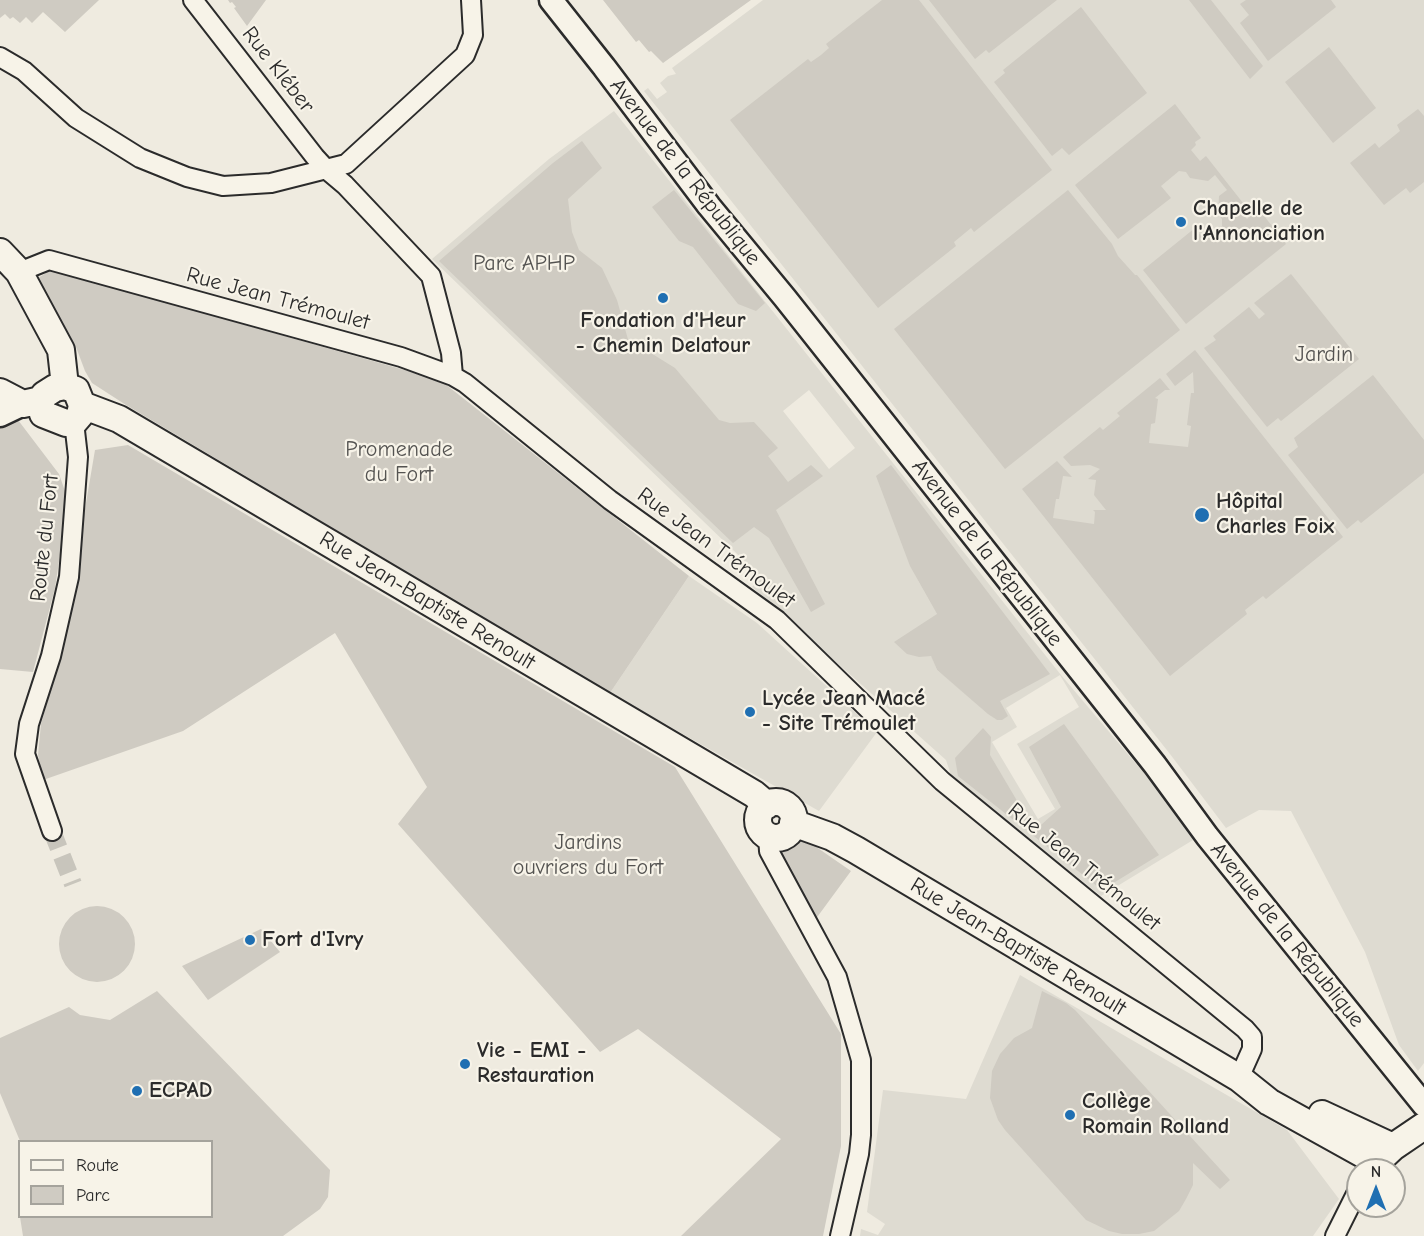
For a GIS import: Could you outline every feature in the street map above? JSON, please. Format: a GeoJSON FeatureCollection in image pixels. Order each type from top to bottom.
{"type":"FeatureCollection","features":[{"type":"Feature","properties":{"kind":"main road"},"geometry":{"type":"LineString","coordinates":[[0,252],[19,272],[61,350],[65,386]]}},
{"type":"Feature","properties":{"kind":"main road"},"geometry":{"type":"LineString","coordinates":[[0,392],[21,406],[55,388],[65,386],[76,390],[78,414]]}},
{"type":"Feature","properties":{"kind":"main road","name":"Rue Jean-Baptiste Renoult"},"geometry":{"type":"LineString","coordinates":[[21,406],[66,423],[78,414],[119,419],[754,794],[767,805]]}},
{"type":"Feature","properties":{"kind":"main road"},"geometry":{"type":"LineString","coordinates":[[778,803],[788,807],[793,823],[792,828],[784,836],[774,838],[760,829],[758,818],[767,805],[778,803]]}},
{"type":"Feature","properties":{"kind":"main road","name":"Rue Jean-Baptiste Renoult"},"geometry":{"type":"LineString","coordinates":[[793,823],[832,837],[856,850],[1239,1078],[1274,1090],[1377,1158]]}},
{"type":"Feature","properties":{"kind":"main road","name":"Rue Jean-Baptiste Renoult"},"geometry":{"type":"LineString","coordinates":[[1383,1158],[1424,1126]]}},
{"type":"Feature","properties":{"kind":"street","name":"Rue Kléber"},"geometry":{"type":"LineString","coordinates":[[193,0],[326,170],[345,185],[431,276],[451,353],[453,376]]}},
{"type":"Feature","properties":{"kind":"street"},"geometry":{"type":"LineString","coordinates":[[0,57],[24,71],[76,118],[140,158],[188,177],[223,186],[271,183],[346,164],[465,55],[473,34],[471,0]]}},
{"type":"Feature","properties":{"kind":"street","name":"Avenue de la République"},"geometry":{"type":"LineString","coordinates":[[551,0],[709,206],[785,298],[1147,755],[1208,836],[1424,1105]]}},
{"type":"Feature","properties":{"kind":"street","name":"Rue Jean Trémoulet"},"geometry":{"type":"LineString","coordinates":[[19,272],[49,260],[401,357],[453,376],[465,383],[610,500],[777,620],[942,781],[1245,1029],[1252,1037],[1252,1049],[1239,1078]]}},
{"type":"Feature","properties":{"kind":"street","name":"Route du Fort"},"geometry":{"type":"LineString","coordinates":[[52,831],[25,754],[29,724],[51,656],[69,577],[78,457],[78,414]]}},
{"type":"Feature","properties":{"kind":"street"},"geometry":{"type":"LineString","coordinates":[[768,836],[769,851],[837,977],[861,1060],[859,1154],[840,1236]]}},
{"type":"Feature","properties":{"kind":"street"},"geometry":{"type":"LineString","coordinates":[[1335,1236],[1346,1214]]}},
{"type":"Feature","properties":{"kind":"shaded area","name":"Hôpital Charles Foix"},"geometry":{"type":"Polygon","coordinates":[[[763,0],[1424,0],[1424,1063],[1418,1071],[1399,1045],[1365,952],[1291,811],[1259,810],[1226,828],[1170,754],[644,91],[648,88],[657,99],[667,92],[660,83],[668,76],[676,74],[672,68],[763,0]]]}},
{"type":"Feature","properties":{"kind":"shaded area"},"geometry":{"type":"Polygon","coordinates":[[[614,111],[1061,675],[1198,837],[1101,896],[952,778],[946,760],[752,587],[761,577],[432,259],[549,159],[614,111]],[[809,390],[783,411],[829,469],[855,448],[809,390]],[[910,566],[937,614],[931,655],[937,670],[997,720],[910,566]],[[1060,675],[1006,708],[1017,727],[992,742],[1038,819],[1055,809],[1017,744],[1079,707],[1060,675]]]}},
{"type":"Feature","properties":{"kind":"shaded area","name":"Lycée Jean Macé - Site Trémoulet"},"geometry":{"type":"Polygon","coordinates":[[[689,576],[757,623],[877,732],[819,811],[610,693],[689,576]]]}},
{"type":"Feature","properties":{"kind":"shaded area","name":"Collège Romain Rolland"},"geometry":{"type":"Polygon","coordinates":[[[1020,975],[1287,1130],[1339,1199],[1313,1236],[860,1236],[861,1229],[878,1235],[885,1224],[867,1212],[883,1090],[966,1099],[1020,975]]]}},
{"type":"Feature","properties":{"kind":"green space"},"geometry":{"type":"Polygon","coordinates":[[[0,0],[99,0],[65,32],[43,12],[32,23],[26,17],[20,23],[5,14],[0,18],[0,0]]]}},
{"type":"Feature","properties":{"kind":"green space"},"geometry":{"type":"Polygon","coordinates":[[[228,0],[266,0],[247,26],[234,8],[236,7],[228,0]]]}},
{"type":"Feature","properties":{"kind":"green space"},"geometry":{"type":"Polygon","coordinates":[[[603,0],[751,0],[663,63],[639,40],[636,42],[603,0]]]}},
{"type":"Feature","properties":{"kind":"green space"},"geometry":{"type":"Polygon","coordinates":[[[882,0],[919,0],[1052,170],[974,232],[971,228],[954,242],[956,246],[878,308],[730,120],[808,59],[811,62],[821,55],[829,48],[826,44],[882,0]]]}},
{"type":"Feature","properties":{"kind":"green space"},"geometry":{"type":"Polygon","coordinates":[[[929,0],[1057,0],[989,53],[986,50],[975,59],[929,0]]]}},
{"type":"Feature","properties":{"kind":"green space"},"geometry":{"type":"Polygon","coordinates":[[[1189,0],[1211,0],[1263,66],[1250,79],[1189,0]]]}},
{"type":"Feature","properties":{"kind":"green space"},"geometry":{"type":"Polygon","coordinates":[[[1246,0],[1331,0],[1336,7],[1268,61],[1240,23],[1249,15],[1240,4],[1246,0]]]}},
{"type":"Feature","properties":{"kind":"green space"},"geometry":{"type":"Polygon","coordinates":[[[1081,7],[1147,93],[1069,155],[1062,148],[1052,156],[994,82],[1005,73],[1003,70],[1081,7]]]}},
{"type":"Feature","properties":{"kind":"green space"},"geometry":{"type":"Polygon","coordinates":[[[1329,47],[1376,108],[1333,143],[1285,82],[1329,47]]]}},
{"type":"Feature","properties":{"kind":"green space"},"geometry":{"type":"Polygon","coordinates":[[[1175,104],[1201,138],[1195,142],[1196,145],[1191,150],[1200,161],[1206,156],[1243,203],[1237,207],[1247,219],[1252,214],[1255,217],[1261,212],[1286,244],[1186,324],[1143,270],[1195,228],[1204,240],[1222,226],[1222,219],[1218,214],[1219,196],[1227,190],[1215,175],[1208,181],[1190,178],[1186,172],[1179,171],[1161,186],[1171,198],[1118,239],[1075,185],[1175,104]]]}},
{"type":"Feature","properties":{"kind":"green space"},"geometry":{"type":"Polygon","coordinates":[[[1418,109],[1424,116],[1424,182],[1410,193],[1406,188],[1384,205],[1350,163],[1375,143],[1379,148],[1400,131],[1397,125],[1418,109]]]}},
{"type":"Feature","properties":{"kind":"green space","name":"Parc APHP"},"geometry":{"type":"Polygon","coordinates":[[[582,141],[602,168],[568,199],[572,232],[579,250],[602,268],[617,300],[629,343],[646,350],[675,368],[719,420],[730,423],[754,422],[778,448],[768,456],[788,482],[811,465],[823,476],[776,510],[825,604],[811,612],[769,538],[754,527],[733,543],[439,261],[582,141]]]}},
{"type":"Feature","properties":{"kind":"green space"},"geometry":{"type":"Polygon","coordinates":[[[674,190],[765,303],[756,311],[738,304],[693,247],[679,241],[652,207],[674,190]]]}},
{"type":"Feature","properties":{"kind":"green space"},"geometry":{"type":"Polygon","coordinates":[[[1068,190],[1112,244],[1118,256],[1137,275],[1180,330],[1005,469],[894,329],[1068,190]]]}},
{"type":"Feature","properties":{"kind":"green space","name":"Promenade du Fort"},"geometry":{"type":"Polygon","coordinates":[[[51,270],[440,380],[689,576],[610,693],[92,383],[76,347],[38,278],[51,270]]]}},
{"type":"Feature","properties":{"kind":"green space","name":"Jardin"},"geometry":{"type":"Polygon","coordinates":[[[1291,274],[1359,359],[1281,421],[1278,418],[1267,427],[1204,348],[1216,340],[1213,336],[1249,307],[1259,319],[1265,314],[1254,303],[1291,274]]]}},
{"type":"Feature","properties":{"kind":"green space"},"geometry":{"type":"Polygon","coordinates":[[[1195,350],[1343,537],[1266,599],[1263,596],[1245,610],[1247,614],[1170,676],[1022,489],[1057,461],[1072,477],[1063,476],[1053,518],[1094,524],[1095,512],[1093,510],[1106,510],[1094,495],[1096,480],[1088,479],[1100,469],[1090,465],[1071,466],[1063,457],[1100,427],[1103,430],[1120,416],[1117,413],[1160,378],[1170,390],[1165,390],[1155,398],[1158,399],[1155,423],[1151,424],[1149,443],[1188,447],[1191,426],[1187,425],[1191,393],[1194,393],[1193,372],[1175,386],[1166,374],[1195,350]]]}},
{"type":"Feature","properties":{"kind":"green space"},"geometry":{"type":"Polygon","coordinates":[[[1373,375],[1424,440],[1424,473],[1361,523],[1358,520],[1347,529],[1288,455],[1298,447],[1294,438],[1373,375]]]}},
{"type":"Feature","properties":{"kind":"green space"},"geometry":{"type":"Polygon","coordinates":[[[18,420],[59,474],[66,494],[55,588],[33,672],[0,669],[0,426],[18,420]]]}},
{"type":"Feature","properties":{"kind":"green space","name":"Jardins ouvriers du Fort"},"geometry":{"type":"Polygon","coordinates":[[[128,445],[675,767],[841,1034],[841,1146],[823,1236],[681,1236],[781,1139],[638,1029],[600,1052],[398,824],[427,787],[335,633],[183,731],[43,780],[38,755],[41,724],[60,656],[95,450],[128,445]]]}},
{"type":"Feature","properties":{"kind":"green space"},"geometry":{"type":"Polygon","coordinates":[[[891,465],[1050,674],[1000,701],[1008,716],[1002,720],[997,720],[988,714],[937,670],[931,656],[919,657],[907,654],[894,642],[937,614],[910,566],[876,476],[891,465]]]}},
{"type":"Feature","properties":{"kind":"green space"},"geometry":{"type":"Polygon","coordinates":[[[1064,724],[1159,855],[1102,890],[958,776],[955,758],[983,728],[991,737],[990,755],[1029,821],[1041,825],[1061,807],[1029,747],[1064,724]]]}},
{"type":"Feature","properties":{"kind":"green space"},"geometry":{"type":"Polygon","coordinates":[[[797,840],[809,842],[851,871],[815,920],[778,850],[797,840]]]}},
{"type":"Feature","properties":{"kind":"green space"},"geometry":{"type":"Polygon","coordinates":[[[97,906],[111,909],[124,917],[132,930],[135,944],[132,958],[124,971],[111,979],[97,982],[83,979],[70,971],[62,958],[59,944],[62,930],[70,917],[83,909],[97,906]]]}},
{"type":"Feature","properties":{"kind":"green space"},"geometry":{"type":"Polygon","coordinates":[[[261,929],[280,952],[208,1000],[182,966],[261,929]]]}},
{"type":"Feature","properties":{"kind":"green space"},"geometry":{"type":"Polygon","coordinates":[[[157,991],[330,1170],[328,1197],[320,1209],[283,1236],[23,1236],[20,1218],[213,1218],[213,1140],[20,1140],[0,1093],[0,1038],[69,1007],[80,1015],[110,1020],[157,991]]]}},
{"type":"Feature","properties":{"kind":"green space"},"geometry":{"type":"Polygon","coordinates":[[[1042,991],[1075,1010],[1230,1180],[1220,1189],[1193,1163],[1193,1185],[1186,1199],[1179,1211],[1154,1231],[1122,1234],[1109,1231],[1086,1220],[1005,1130],[998,1120],[990,1098],[992,1071],[1000,1054],[1014,1038],[1032,1028],[1042,991]]]}},
{"type":"Feature","properties":{"kind":"tunnel"},"geometry":{"type":"LineString","coordinates":[[52,831],[73,884]]}},
{"type":"Feature","properties":{"kind":"place","name":"Chapelle de l'Annonciation"},"geometry":{"type":"Point","coordinates":[1181,222]}},
{"type":"Feature","properties":{"kind":"place","name":"Fondation d'Heur - Chemin Delatour"},"geometry":{"type":"Point","coordinates":[663,298]}},
{"type":"Feature","properties":{"kind":"place","name":"Hôpital Charles Foix"},"geometry":{"type":"Point","coordinates":[1202,515]}},
{"type":"Feature","properties":{"kind":"place","name":"Lycée Jean Macé - Site Trémoulet"},"geometry":{"type":"Point","coordinates":[750,712]}},
{"type":"Feature","properties":{"kind":"place","name":"Fort d'Ivry"},"geometry":{"type":"Point","coordinates":[250,940]}},
{"type":"Feature","properties":{"kind":"place","name":"Vie - EMI - Restauration"},"geometry":{"type":"Point","coordinates":[465,1064]}},
{"type":"Feature","properties":{"kind":"place","name":"ECPAD"},"geometry":{"type":"Point","coordinates":[137,1091]}},
{"type":"Feature","properties":{"kind":"place","name":"Collège Romain Rolland"},"geometry":{"type":"Point","coordinates":[1070,1115]}}]}
